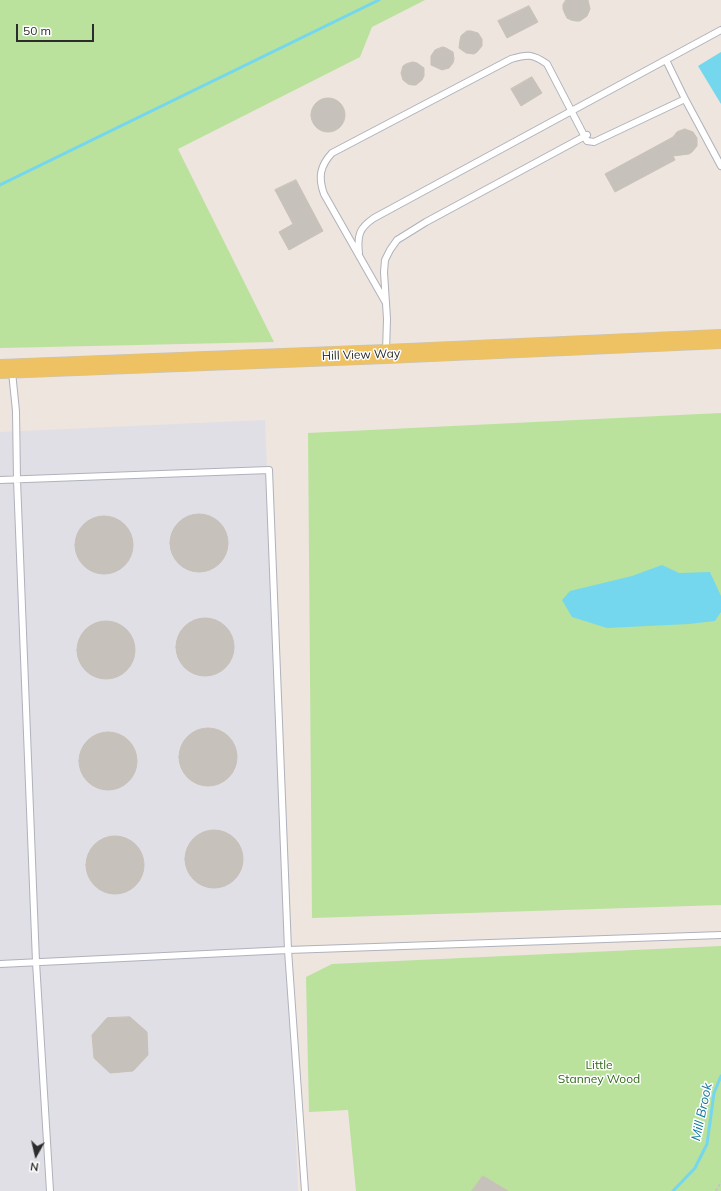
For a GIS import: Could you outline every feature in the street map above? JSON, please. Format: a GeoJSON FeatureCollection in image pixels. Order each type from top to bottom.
{"type":"FeatureCollection","features":[{"type":"Feature","properties":{"kind":"main road","name":"Hill View Way"},"geometry":{"type":"LineString","coordinates":[[6,369],[721,339]]}},
{"type":"Feature","properties":{"kind":"lane"},"geometry":{"type":"LineString","coordinates":[[360,258],[358,246],[359,239],[361,229],[366,224],[402,202],[721,30]]}},
{"type":"Feature","properties":{"kind":"lane"},"geometry":{"type":"LineString","coordinates":[[386,303],[324,194],[320,184],[322,166],[332,153],[511,59],[524,55],[538,57],[548,64],[572,111],[587,135],[587,141],[594,142],[685,98]]}},
{"type":"Feature","properties":{"kind":"lane"},"geometry":{"type":"LineString","coordinates":[[666,60],[721,166]]}},
{"type":"Feature","properties":{"kind":"lane"},"geometry":{"type":"LineString","coordinates":[[386,354],[385,260],[397,240],[426,222],[587,135]]}},
{"type":"Feature","properties":{"kind":"lane"},"geometry":{"type":"LineString","coordinates":[[6,369],[16,411],[17,480],[36,962],[50,1191]]}},
{"type":"Feature","properties":{"kind":"lane"},"geometry":{"type":"LineString","coordinates":[[0,480],[269,470],[288,950],[305,1191]]}},
{"type":"Feature","properties":{"kind":"lane"},"geometry":{"type":"LineString","coordinates":[[0,964],[288,950],[721,936]]}},
{"type":"Feature","properties":{"kind":"path"},"geometry":{"type":"LineString","coordinates":[[716,1191],[721,1182]]}},
{"type":"Feature","properties":{"kind":"shaded area"},"geometry":{"type":"Polygon","coordinates":[[[265,420],[298,1191],[0,1191],[0,432],[265,420]]]}},
{"type":"Feature","properties":{"kind":"green space"},"geometry":{"type":"Polygon","coordinates":[[[0,0],[425,0],[372,27],[360,57],[178,149],[274,342],[0,348],[0,0]]]}},
{"type":"Feature","properties":{"kind":"green space"},"geometry":{"type":"Polygon","coordinates":[[[721,413],[721,905],[312,918],[308,433],[721,413]]]}},
{"type":"Feature","properties":{"kind":"green space","name":"Little Stanney Wood"},"geometry":{"type":"Polygon","coordinates":[[[721,946],[721,1191],[508,1191],[483,1177],[475,1191],[356,1191],[348,1110],[309,1112],[306,977],[332,964],[721,946]]]}},
{"type":"Feature","properties":{"kind":"water"},"geometry":{"type":"Polygon","coordinates":[[[721,52],[721,104],[698,66],[721,52]]]}},
{"type":"Feature","properties":{"kind":"water"},"geometry":{"type":"Polygon","coordinates":[[[662,565],[679,573],[710,572],[721,596],[721,612],[715,621],[689,624],[607,628],[572,617],[562,600],[570,591],[632,576],[662,565]]]}},
{"type":"Feature","properties":{"kind":"building"},"geometry":{"type":"Polygon","coordinates":[[[566,0],[588,0],[590,9],[587,16],[580,21],[567,18],[563,9],[563,5],[566,0]]]}},
{"type":"Feature","properties":{"kind":"building"},"geometry":{"type":"Polygon","coordinates":[[[529,6],[538,22],[507,38],[498,21],[529,6]]]}},
{"type":"Feature","properties":{"kind":"building"},"geometry":{"type":"Polygon","coordinates":[[[467,31],[478,33],[482,39],[482,46],[474,54],[466,53],[459,48],[461,36],[467,31]]]}},
{"type":"Feature","properties":{"kind":"building"},"geometry":{"type":"Polygon","coordinates":[[[443,47],[453,52],[454,59],[449,68],[442,70],[431,65],[431,56],[435,50],[443,47]]]}},
{"type":"Feature","properties":{"kind":"building"},"geometry":{"type":"Polygon","coordinates":[[[413,62],[424,68],[424,76],[416,85],[408,84],[403,80],[401,73],[403,66],[413,62]]]}},
{"type":"Feature","properties":{"kind":"building"},"geometry":{"type":"Polygon","coordinates":[[[532,77],[542,93],[521,106],[511,89],[532,77]]]}},
{"type":"Feature","properties":{"kind":"building"},"geometry":{"type":"Polygon","coordinates":[[[331,98],[340,103],[344,108],[344,122],[340,127],[335,131],[325,132],[321,131],[312,122],[311,112],[312,108],[321,99],[331,98]]]}},
{"type":"Feature","properties":{"kind":"building"},"geometry":{"type":"Polygon","coordinates":[[[685,129],[693,132],[697,138],[697,146],[692,152],[689,154],[673,156],[675,160],[615,192],[605,174],[673,137],[677,132],[685,129]]]}},
{"type":"Feature","properties":{"kind":"building"},"geometry":{"type":"Polygon","coordinates":[[[296,180],[323,231],[289,250],[279,232],[293,224],[275,190],[296,180]]]}},
{"type":"Feature","properties":{"kind":"building"},"geometry":{"type":"Polygon","coordinates":[[[193,514],[205,514],[220,522],[228,537],[228,549],[220,564],[205,572],[193,572],[178,564],[170,549],[170,537],[178,522],[193,514]]]}},
{"type":"Feature","properties":{"kind":"building"},"geometry":{"type":"Polygon","coordinates":[[[98,516],[110,516],[125,524],[133,539],[133,551],[125,566],[110,574],[98,574],[83,566],[75,551],[75,539],[83,524],[98,516]]]}},
{"type":"Feature","properties":{"kind":"building"},"geometry":{"type":"Polygon","coordinates":[[[199,618],[211,618],[226,626],[234,641],[234,653],[226,668],[211,676],[199,676],[184,668],[176,653],[176,641],[184,626],[199,618]]]}},
{"type":"Feature","properties":{"kind":"building"},"geometry":{"type":"Polygon","coordinates":[[[100,621],[112,621],[127,629],[135,644],[135,656],[127,671],[112,679],[100,679],[85,671],[77,656],[77,644],[85,629],[100,621]]]}},
{"type":"Feature","properties":{"kind":"building"},"geometry":{"type":"Polygon","coordinates":[[[202,728],[214,728],[229,736],[237,751],[237,763],[229,778],[214,786],[202,786],[187,778],[179,763],[179,751],[187,736],[202,728]]]}},
{"type":"Feature","properties":{"kind":"building"},"geometry":{"type":"Polygon","coordinates":[[[102,732],[114,732],[129,740],[137,755],[137,767],[129,782],[114,790],[102,790],[87,782],[79,767],[79,755],[87,740],[102,732]]]}},
{"type":"Feature","properties":{"kind":"building"},"geometry":{"type":"Polygon","coordinates":[[[208,830],[220,830],[235,838],[243,853],[243,865],[235,880],[220,888],[208,888],[193,880],[185,865],[185,853],[193,838],[208,830]]]}},
{"type":"Feature","properties":{"kind":"building"},"geometry":{"type":"Polygon","coordinates":[[[109,836],[121,836],[136,844],[144,859],[144,871],[136,886],[121,894],[109,894],[94,886],[86,871],[86,859],[94,844],[109,836]]]}},
{"type":"Feature","properties":{"kind":"building"},"geometry":{"type":"Polygon","coordinates":[[[130,1017],[147,1032],[148,1055],[133,1071],[110,1073],[94,1058],[92,1035],[107,1018],[130,1017]]]}},
{"type":"Feature","properties":{"kind":"building"},"geometry":{"type":"Polygon","coordinates":[[[483,1176],[508,1191],[472,1191],[483,1176]]]}},
{"type":"Feature","properties":{"kind":"waterway"},"geometry":{"type":"LineString","coordinates":[[0,185],[379,0]]}},
{"type":"Feature","properties":{"kind":"waterway","name":"Mill Brook"},"geometry":{"type":"LineString","coordinates":[[673,1191],[695,1168],[707,1144],[714,1093],[721,1076]]}}]}
